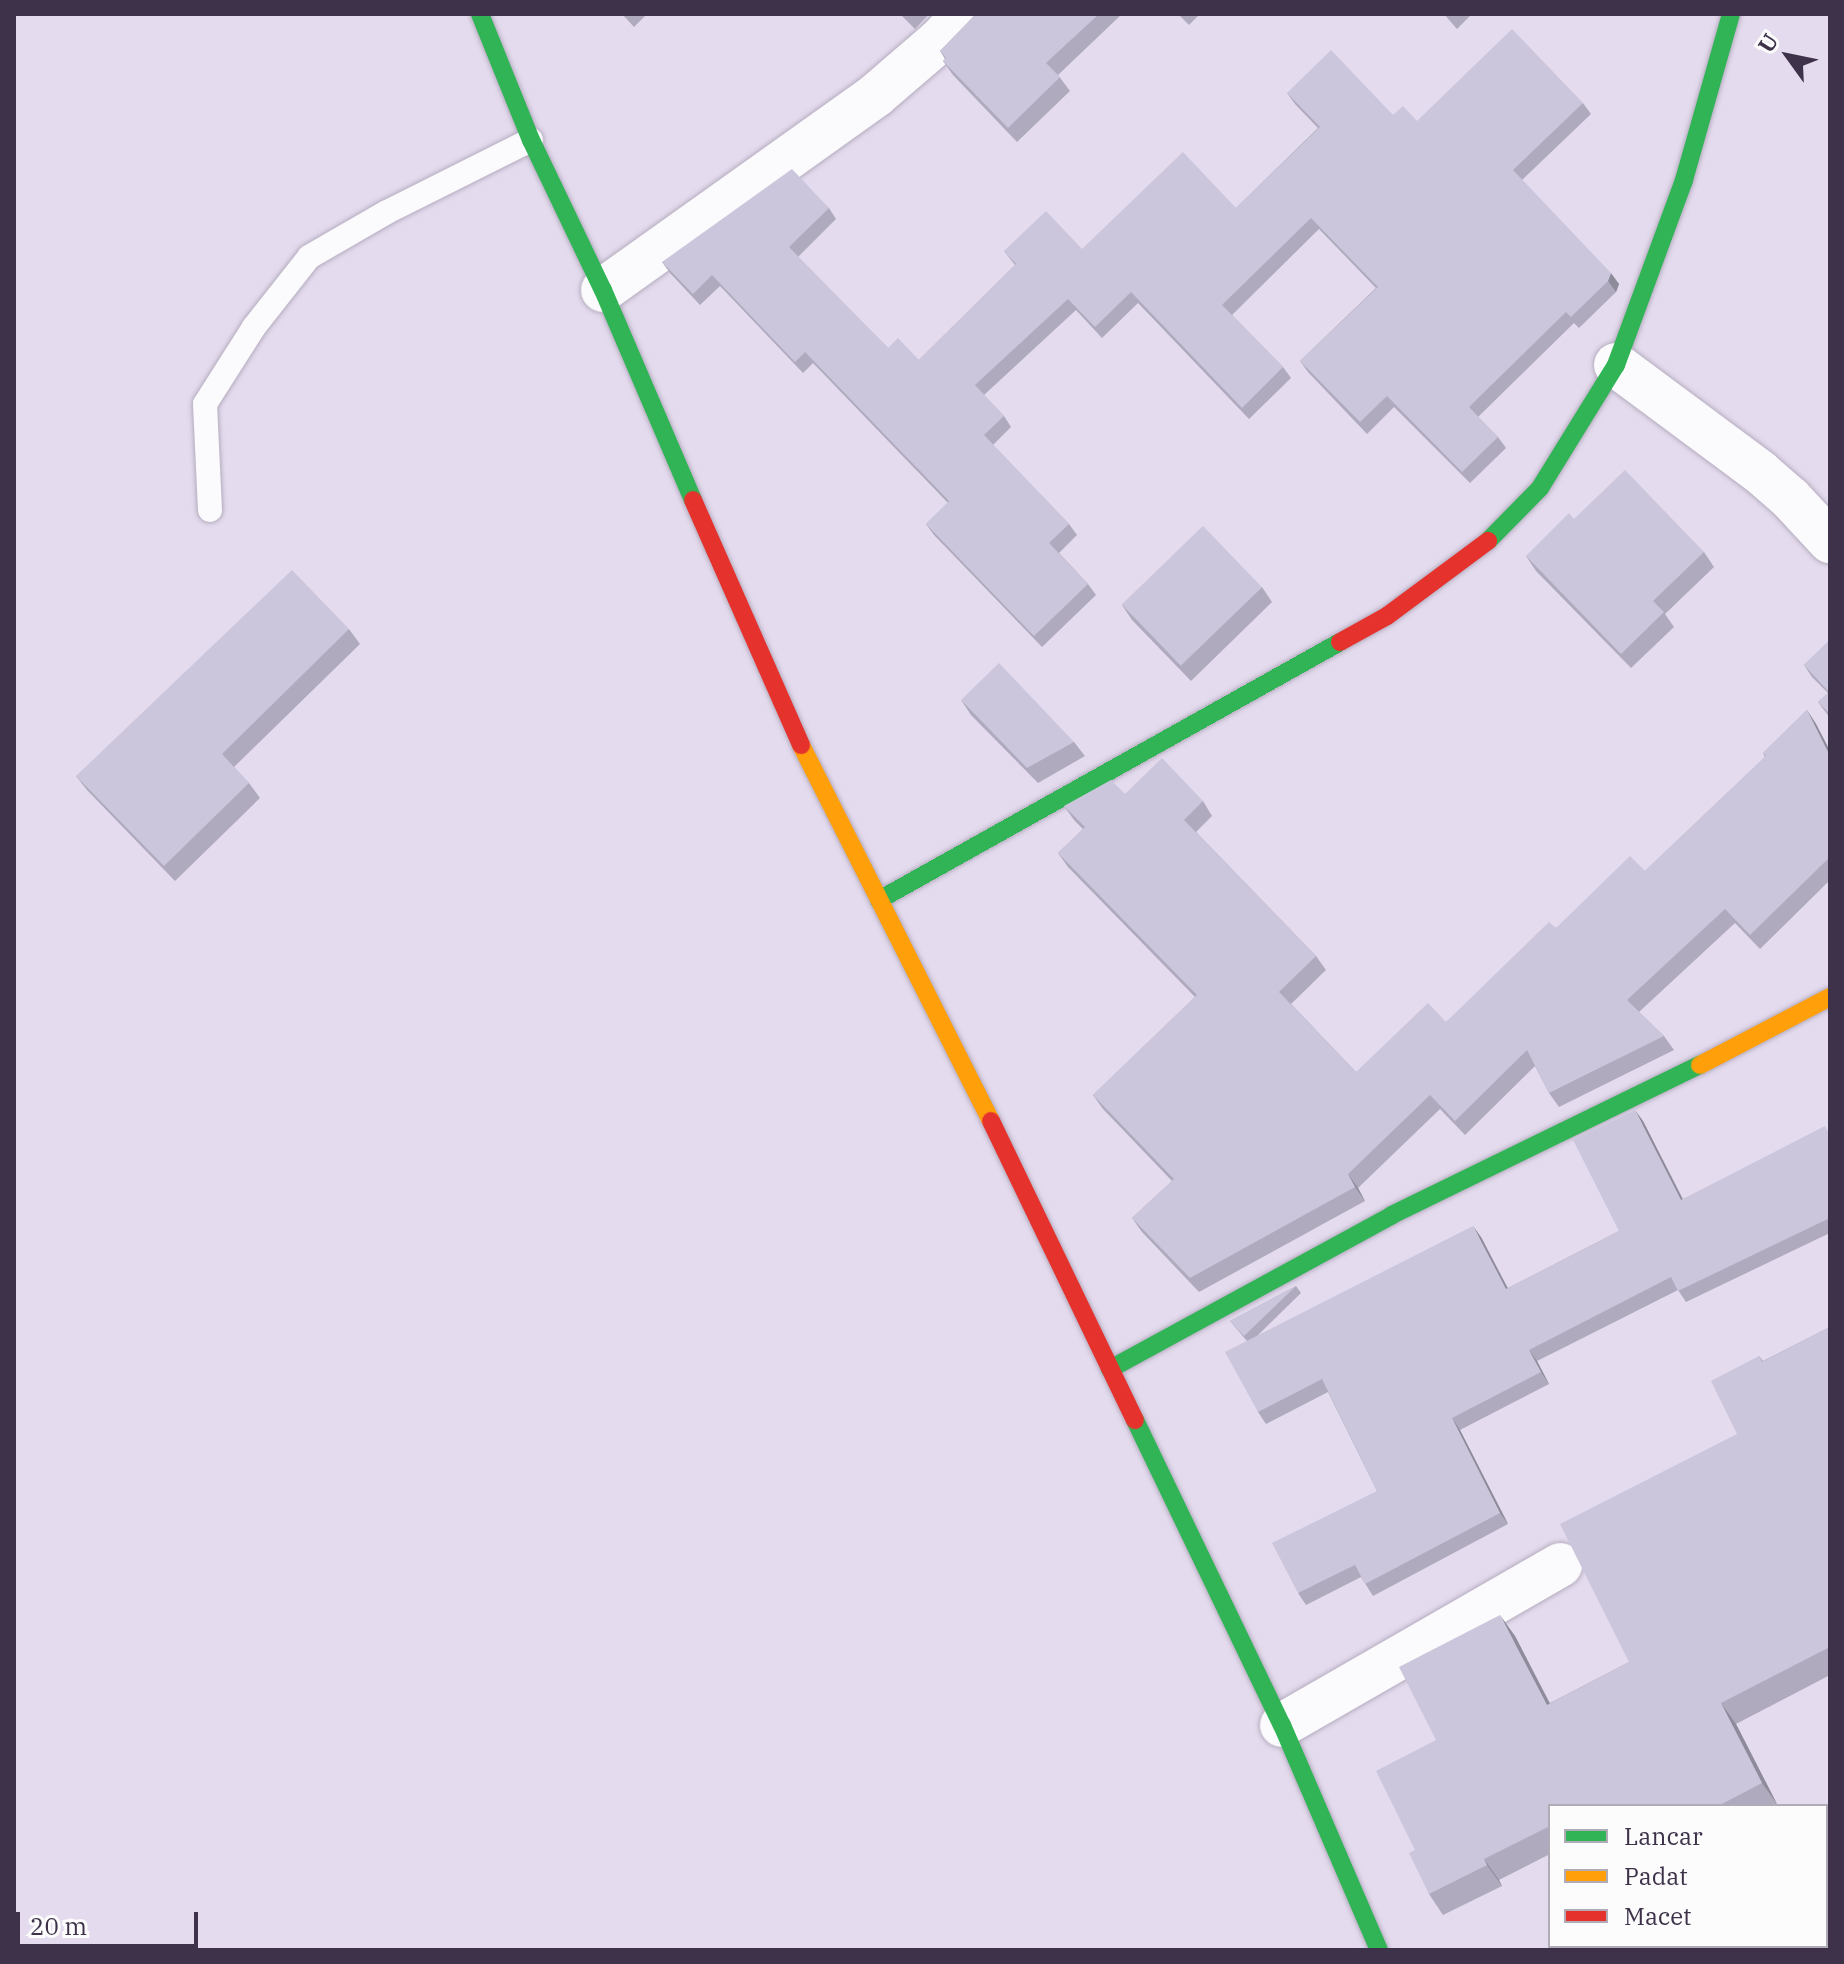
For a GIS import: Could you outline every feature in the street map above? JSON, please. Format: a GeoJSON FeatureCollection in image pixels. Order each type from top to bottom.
{"type":"FeatureCollection","features":[{"type":"Feature","properties":{"kind":"main road"},"geometry":{"type":"LineString","coordinates":[[480,14],[531,140],[603,290],[791,726],[948,1032],[1282,1725],[1379,1950]]}},
{"type":"Feature","properties":{"kind":"main road"},"geometry":{"type":"LineString","coordinates":[[879,900],[1387,616],[1448,574],[1496,534],[1540,488],[1616,365],[1684,180],[1731,14]]}},
{"type":"Feature","properties":{"kind":"main road"},"geometry":{"type":"LineString","coordinates":[[1110,1369],[1392,1215],[1653,1089],[1830,997]]}},
{"type":"Feature","properties":{"kind":"street"},"geometry":{"type":"LineString","coordinates":[[603,290],[876,95],[940,40],[964,14]]}},
{"type":"Feature","properties":{"kind":"street"},"geometry":{"type":"LineString","coordinates":[[1616,365],[1760,472],[1830,541]]}},
{"type":"Feature","properties":{"kind":"street"},"geometry":{"type":"LineString","coordinates":[[1282,1725],[1560,1565]]}},
{"type":"Feature","properties":{"kind":"lane"},"geometry":{"type":"LineString","coordinates":[[210,510],[205,404],[254,327],[309,257],[387,212],[531,140]]}},
{"type":"Feature","properties":{"kind":"building"},"geometry":{"type":"Polygon","coordinates":[[[974,14],[1099,14],[1046,63],[1060,77],[1008,128],[943,61],[946,58],[940,51],[974,14]]]}},
{"type":"Feature","properties":{"kind":"building"},"geometry":{"type":"Polygon","coordinates":[[[1512,29],[1583,103],[1513,170],[1611,273],[1608,281],[1571,317],[1566,312],[1469,407],[1498,437],[1462,472],[1387,396],[1360,422],[1300,361],[1378,287],[1311,218],[1222,305],[1283,367],[1242,408],[1131,292],[1095,327],[1068,299],[975,385],[1004,416],[984,435],[1069,524],[1049,543],[1088,584],[1034,636],[926,524],[949,501],[805,352],[795,362],[712,275],[693,294],[662,262],[792,169],[829,208],[789,247],[888,348],[898,338],[919,360],[1016,264],[1004,251],[1046,211],[1082,249],[1183,152],[1236,208],[1320,127],[1287,93],[1331,50],[1393,115],[1403,106],[1417,121],[1512,29]]]}},
{"type":"Feature","properties":{"kind":"building"},"geometry":{"type":"Polygon","coordinates":[[[1625,470],[1704,552],[1653,601],[1664,612],[1621,654],[1526,556],[1569,513],[1574,519],[1625,470]]]}},
{"type":"Feature","properties":{"kind":"building"},"geometry":{"type":"Polygon","coordinates":[[[1203,526],[1262,587],[1181,666],[1122,604],[1203,526]]]}},
{"type":"Feature","properties":{"kind":"building"},"geometry":{"type":"Polygon","coordinates":[[[292,570],[349,629],[222,754],[249,783],[164,866],[76,776],[292,570]]]}},
{"type":"Feature","properties":{"kind":"building"},"geometry":{"type":"Polygon","coordinates":[[[1830,640],[1830,714],[1818,702],[1829,692],[1804,665],[1830,640]]]}},
{"type":"Feature","properties":{"kind":"building"},"geometry":{"type":"Polygon","coordinates":[[[999,663],[1074,742],[1027,768],[961,700],[999,663]]]}},
{"type":"Feature","properties":{"kind":"building"},"geometry":{"type":"Polygon","coordinates":[[[1807,710],[1830,756],[1830,857],[1750,935],[1725,909],[1627,1000],[1664,1036],[1549,1093],[1527,1050],[1455,1121],[1430,1095],[1348,1174],[1355,1187],[1190,1278],[1132,1218],[1174,1179],[1093,1095],[1197,995],[1058,853],[1085,827],[1064,806],[1111,780],[1125,794],[1162,758],[1203,801],[1184,820],[1316,956],[1279,992],[1356,1072],[1428,1003],[1446,1022],[1549,922],[1556,928],[1630,856],[1645,871],[1766,756],[1763,753],[1807,710]]]}},
{"type":"Feature","properties":{"kind":"building"},"geometry":{"type":"Polygon","coordinates":[[[1635,1110],[1681,1200],[1825,1126],[1830,1136],[1830,1218],[1678,1291],[1671,1277],[1529,1350],[1541,1372],[1452,1418],[1500,1513],[1365,1584],[1355,1565],[1298,1593],[1272,1543],[1377,1491],[1322,1379],[1258,1412],[1225,1352],[1473,1226],[1506,1289],[1619,1231],[1573,1140],[1635,1110]]]}},
{"type":"Feature","properties":{"kind":"building"},"geometry":{"type":"Polygon","coordinates":[[[1296,1286],[1244,1336],[1230,1321],[1296,1286]]]}},
{"type":"Feature","properties":{"kind":"building"},"geometry":{"type":"Polygon","coordinates":[[[1830,1327],[1830,1647],[1721,1703],[1762,1783],[1722,1804],[1548,1804],[1548,1827],[1484,1859],[1487,1865],[1429,1894],[1409,1853],[1415,1850],[1376,1771],[1436,1740],[1399,1667],[1500,1615],[1547,1705],[1629,1662],[1560,1524],[1737,1434],[1711,1381],[1759,1356],[1762,1362],[1830,1327]]]}},
{"type":"Feature","properties":{"kind":"building"},"geometry":{"type":"Polygon","coordinates":[[[1828,1884],[1830,1888],[1830,1950],[1593,1950],[1828,1948],[1828,1884]]]}},
{"type":"Feature","properties":{"kind":"traffic: fast"},"geometry":{"type":"LineString","coordinates":[[480,14],[531,140],[603,290],[693,500]]}},
{"type":"Feature","properties":{"kind":"traffic: fast"},"geometry":{"type":"LineString","coordinates":[[1488,541],[1540,488],[1616,365],[1684,180],[1731,14]]}},
{"type":"Feature","properties":{"kind":"traffic: fast"},"geometry":{"type":"LineString","coordinates":[[879,900],[1340,642]]}},
{"type":"Feature","properties":{"kind":"traffic: fast"},"geometry":{"type":"LineString","coordinates":[[1110,1369],[1392,1215],[1700,1065]]}},
{"type":"Feature","properties":{"kind":"traffic: fast"},"geometry":{"type":"LineString","coordinates":[[1135,1420],[1282,1725],[1379,1950]]}},
{"type":"Feature","properties":{"kind":"traffic: slow"},"geometry":{"type":"LineString","coordinates":[[801,745],[991,1121]]}},
{"type":"Feature","properties":{"kind":"traffic: slow"},"geometry":{"type":"LineString","coordinates":[[1700,1065],[1830,997]]}},
{"type":"Feature","properties":{"kind":"traffic: jam"},"geometry":{"type":"LineString","coordinates":[[693,500],[801,745]]}},
{"type":"Feature","properties":{"kind":"traffic: jam"},"geometry":{"type":"LineString","coordinates":[[1340,642],[1387,616],[1488,541]]}},
{"type":"Feature","properties":{"kind":"traffic: jam"},"geometry":{"type":"LineString","coordinates":[[991,1121],[1135,1420]]}}]}
